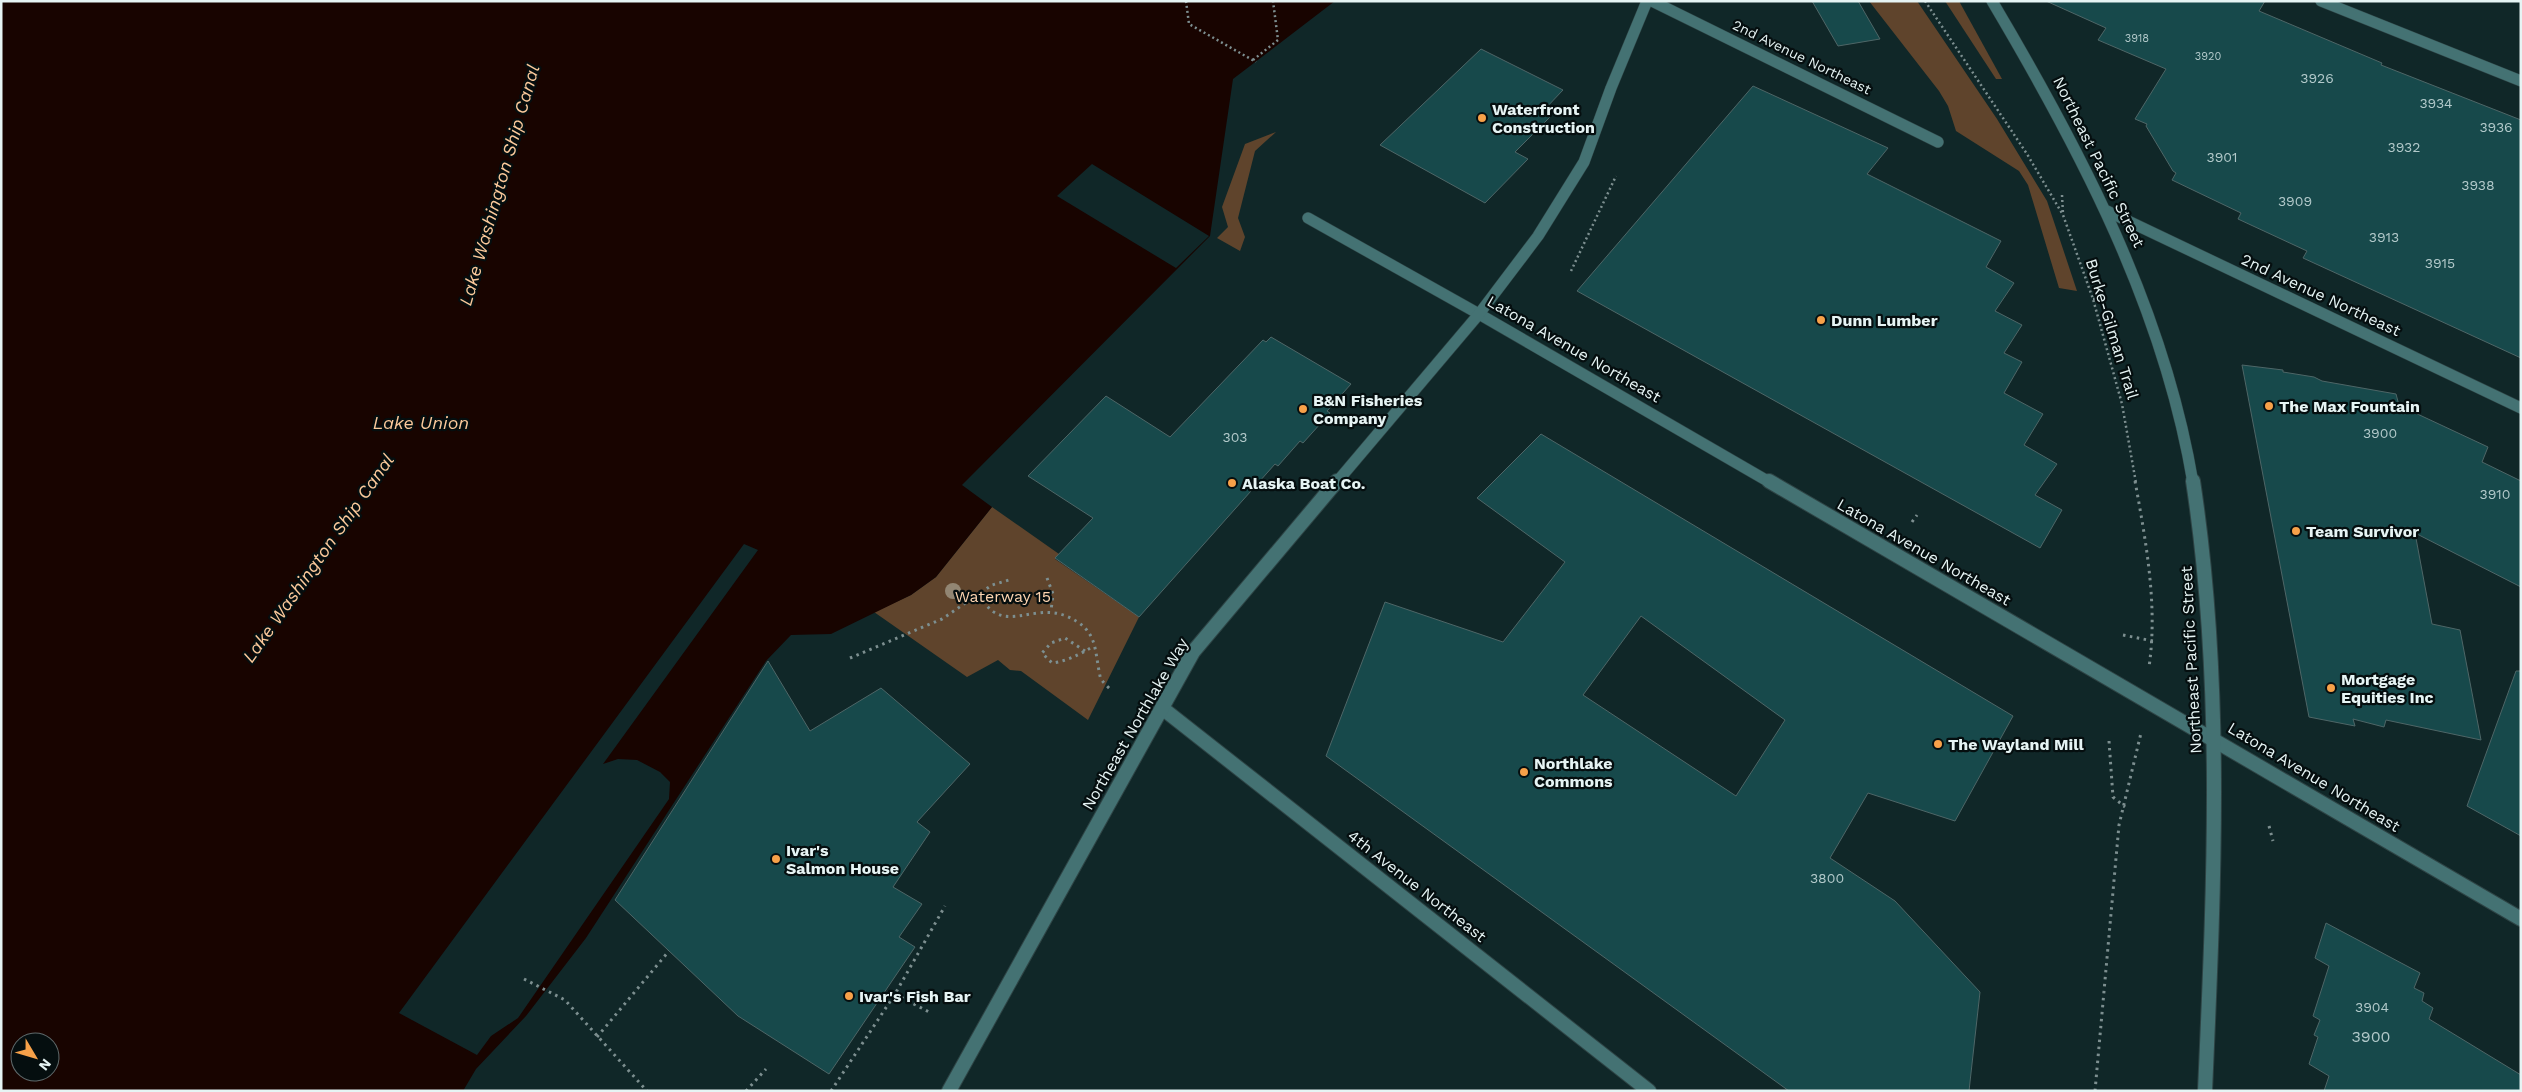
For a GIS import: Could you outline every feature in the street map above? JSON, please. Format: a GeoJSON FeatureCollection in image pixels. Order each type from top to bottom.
{"type":"FeatureCollection","features":[{"type":"Feature","properties":{"kind":"street","name":"Northeast Northlake Way"},"geometry":{"type":"LineString","coordinates":[[949,1091],[1192,652],[1479,314],[1538,236],[1584,162],[1611,88],[1647,1]]}},
{"type":"Feature","properties":{"kind":"street","name":"2nd Avenue Northeast"},"geometry":{"type":"LineString","coordinates":[[1652,1],[1938,142]]}},
{"type":"Feature","properties":{"kind":"street","name":"Northeast Pacific Street"},"geometry":{"type":"LineString","coordinates":[[1992,1],[2036,74],[2107,211],[2130,263],[2161,352],[2186,451],[2197,511],[2210,610],[2214,739],[2213,854],[2205,1091]]}},
{"type":"Feature","properties":{"kind":"street"},"geometry":{"type":"LineString","coordinates":[[2321,1],[2521,81]]}},
{"type":"Feature","properties":{"kind":"street","name":"2nd Avenue Northeast"},"geometry":{"type":"LineString","coordinates":[[2107,211],[2521,408]]}},
{"type":"Feature","properties":{"kind":"street","name":"Latona Avenue Northeast"},"geometry":{"type":"LineString","coordinates":[[1308,218],[1411,274],[2521,919]]}},
{"type":"Feature","properties":{"kind":"street","name":"4th Avenue Northeast"},"geometry":{"type":"LineString","coordinates":[[1162,708],[1649,1091]]}},
{"type":"Feature","properties":{"kind":"path"},"geometry":{"type":"LineString","coordinates":[[1186,1],[1189,24],[1256,62]]}},
{"type":"Feature","properties":{"kind":"path"},"geometry":{"type":"LineString","coordinates":[[1253,60],[1278,40],[1273,1]]}},
{"type":"Feature","properties":{"kind":"path","name":"Burke-Gilman Trail"},"geometry":{"type":"LineString","coordinates":[[1925,1],[2027,154],[2063,215],[2093,299],[2122,404],[2146,548],[2152,641],[2150,656]]}},
{"type":"Feature","properties":{"kind":"path"},"geometry":{"type":"LineString","coordinates":[[1571,271],[1616,176]]}},
{"type":"Feature","properties":{"kind":"path"},"geometry":{"type":"LineString","coordinates":[[2093,299],[2108,299]]}},
{"type":"Feature","properties":{"kind":"path"},"geometry":{"type":"LineString","coordinates":[[1912,522],[1917,515]]}},
{"type":"Feature","properties":{"kind":"path"},"geometry":{"type":"LineString","coordinates":[[1046,578],[1054,589],[1051,611]]}},
{"type":"Feature","properties":{"kind":"path"},"geometry":{"type":"LineString","coordinates":[[850,658],[942,618],[980,595],[992,585],[1009,580]]}},
{"type":"Feature","properties":{"kind":"path"},"geometry":{"type":"LineString","coordinates":[[980,595],[984,607],[1000,617],[1024,616],[1051,611],[1068,617],[1088,628],[1100,660],[1100,678],[1112,691]]}},
{"type":"Feature","properties":{"kind":"path"},"geometry":{"type":"LineString","coordinates":[[2123,635],[2152,641]]}},
{"type":"Feature","properties":{"kind":"path"},"geometry":{"type":"LineString","coordinates":[[1085,651],[1065,638],[1051,643],[1042,653],[1052,664],[1066,662],[1094,646]]}},
{"type":"Feature","properties":{"kind":"path"},"geometry":{"type":"LineString","coordinates":[[2095,1091],[2119,825],[2125,807],[2140,737]]}},
{"type":"Feature","properties":{"kind":"path"},"geometry":{"type":"LineString","coordinates":[[2109,741],[2113,797],[2125,807]]}},
{"type":"Feature","properties":{"kind":"path"},"geometry":{"type":"LineString","coordinates":[[2269,826],[2273,841]]}},
{"type":"Feature","properties":{"kind":"path"},"geometry":{"type":"LineString","coordinates":[[831,1091],[895,994],[945,906]]}},
{"type":"Feature","properties":{"kind":"path"},"geometry":{"type":"LineString","coordinates":[[597,1037],[669,951]]}},
{"type":"Feature","properties":{"kind":"path"},"geometry":{"type":"LineString","coordinates":[[524,979],[565,1000],[647,1091]]}},
{"type":"Feature","properties":{"kind":"path"},"geometry":{"type":"LineString","coordinates":[[895,994],[929,1012]]}},
{"type":"Feature","properties":{"kind":"path"},"geometry":{"type":"LineString","coordinates":[[746,1091],[766,1069]]}},
{"type":"Feature","properties":{"kind":"green space"},"geometry":{"type":"Polygon","coordinates":[[[1869,1],[1917,1],[1997,119],[2047,201],[2077,291],[2059,288],[2028,185],[2019,171],[1956,131],[1948,106],[1939,91],[1869,1]]]}},
{"type":"Feature","properties":{"kind":"green space"},"geometry":{"type":"Polygon","coordinates":[[[1945,1],[1959,1],[2002,79],[1996,79],[1945,1]]]}},
{"type":"Feature","properties":{"kind":"green space"},"geometry":{"type":"Polygon","coordinates":[[[1276,132],[1255,151],[1238,218],[1245,237],[1240,251],[1217,238],[1228,227],[1222,207],[1245,144],[1276,132]]]}},
{"type":"Feature","properties":{"kind":"green space","name":"Waterway 15"},"geometry":{"type":"Polygon","coordinates":[[[992,507],[1059,554],[1055,559],[1139,617],[1088,720],[1021,671],[1010,670],[998,660],[967,677],[874,612],[911,595],[936,577],[992,507]]]}},
{"type":"Feature","properties":{"kind":"water","name":"Lake Union"},"geometry":{"type":"Polygon","coordinates":[[[1,1],[1335,1],[1233,79],[1210,236],[962,485],[992,507],[936,577],[911,595],[831,634],[791,635],[766,661],[586,938],[526,1016],[476,1069],[463,1091],[1,1091],[1,1]]]}},
{"type":"Feature","properties":{"kind":"pier"},"geometry":{"type":"Polygon","coordinates":[[[1092,164],[1209,236],[1176,268],[1057,196],[1092,164]]]}},
{"type":"Feature","properties":{"kind":"pier"},"geometry":{"type":"Polygon","coordinates":[[[744,544],[758,550],[603,764],[618,759],[637,760],[660,772],[670,782],[669,799],[518,1018],[491,1036],[477,1055],[399,1013],[744,544]]]}},
{"type":"Feature","properties":{"kind":"building"},"geometry":{"type":"Polygon","coordinates":[[[1812,1],[1858,1],[1880,39],[1838,46],[1812,1]]]}},
{"type":"Feature","properties":{"kind":"building"},"geometry":{"type":"Polygon","coordinates":[[[2046,1],[2265,1],[2259,11],[2382,63],[2381,65],[2521,120],[2521,358],[2303,258],[2307,251],[2238,219],[2241,213],[2172,180],[2176,173],[2146,126],[2147,124],[2135,119],[2166,69],[2098,40],[2106,28],[2046,1]]]}},
{"type":"Feature","properties":{"kind":"building"},"geometry":{"type":"Polygon","coordinates":[[[1481,49],[1563,90],[1544,110],[1552,115],[1515,152],[1528,159],[1485,203],[1380,145],[1481,49]]]}},
{"type":"Feature","properties":{"kind":"building","name":"Dunn Lumber"},"geometry":{"type":"Polygon","coordinates":[[[1753,86],[1888,148],[1867,174],[2001,241],[1986,267],[2014,283],[1995,311],[2022,325],[2004,353],[2022,362],[2004,393],[2043,414],[2024,445],[2057,464],[2035,495],[2062,510],[2040,548],[1577,291],[1753,86]]]}},
{"type":"Feature","properties":{"kind":"building"},"geometry":{"type":"Polygon","coordinates":[[[1271,337],[1351,384],[1327,411],[1330,413],[1303,443],[1300,441],[1278,466],[1275,464],[1139,617],[1055,558],[1093,518],[1028,476],[1106,396],[1170,437],[1263,340],[1266,342],[1271,337]]]}},
{"type":"Feature","properties":{"kind":"building"},"geometry":{"type":"Polygon","coordinates":[[[2242,365],[2283,370],[2283,372],[2314,377],[2322,381],[2396,394],[2400,409],[2411,411],[2488,447],[2482,462],[2521,481],[2521,587],[2415,533],[2432,624],[2460,630],[2481,740],[2386,720],[2384,727],[2353,719],[2355,726],[2309,717],[2242,365]]]}},
{"type":"Feature","properties":{"kind":"building","name":"Northlake Commons"},"geometry":{"type":"Polygon","coordinates":[[[1541,434],[2013,716],[1955,821],[1868,793],[1830,858],[1895,901],[1980,992],[1969,1091],[1789,1091],[1326,756],[1385,602],[1503,642],[1565,562],[1477,498],[1541,434]],[[1641,616],[1583,695],[1736,796],[1785,720],[1641,616]]]}},
{"type":"Feature","properties":{"kind":"building","name":"Ivar's Salmon House"},"geometry":{"type":"Polygon","coordinates":[[[768,661],[810,731],[881,688],[970,764],[917,822],[930,832],[893,887],[922,904],[899,937],[915,947],[829,1074],[738,1016],[615,900],[768,661]]]}},
{"type":"Feature","properties":{"kind":"building"},"geometry":{"type":"Polygon","coordinates":[[[2516,671],[2521,671],[2521,836],[2467,806],[2516,671]]]}},
{"type":"Feature","properties":{"kind":"building"},"geometry":{"type":"Polygon","coordinates":[[[2326,923],[2420,973],[2414,988],[2424,993],[2422,1001],[2433,1008],[2429,1019],[2521,1075],[2521,1091],[2324,1091],[2329,1076],[2309,1064],[2318,1037],[2314,1035],[2320,1020],[2313,1016],[2329,966],[2315,958],[2326,923]]]}},
{"type":"Feature","properties":{"kind":"place","name":"Waterfront Construction"},"geometry":{"type":"Point","coordinates":[1482,118]}},
{"type":"Feature","properties":{"kind":"place","name":"Dunn Lumber"},"geometry":{"type":"Point","coordinates":[1821,320]}},
{"type":"Feature","properties":{"kind":"place","name":"The Max Fountain"},"geometry":{"type":"Point","coordinates":[2269,406]}},
{"type":"Feature","properties":{"kind":"place","name":"B&N Fisheries Company"},"geometry":{"type":"Point","coordinates":[1303,409]}},
{"type":"Feature","properties":{"kind":"place","name":"Alaska Boat Co."},"geometry":{"type":"Point","coordinates":[1232,483]}},
{"type":"Feature","properties":{"kind":"place","name":"Team Survivor"},"geometry":{"type":"Point","coordinates":[2296,531]}},
{"type":"Feature","properties":{"kind":"place","name":"Mortgage Equities Inc"},"geometry":{"type":"Point","coordinates":[2331,688]}},
{"type":"Feature","properties":{"kind":"place","name":"The Wayland Mill"},"geometry":{"type":"Point","coordinates":[1938,744]}},
{"type":"Feature","properties":{"kind":"place","name":"Northlake Commons"},"geometry":{"type":"Point","coordinates":[1524,772]}},
{"type":"Feature","properties":{"kind":"place","name":"Ivar's Salmon House"},"geometry":{"type":"Point","coordinates":[776,859]}},
{"type":"Feature","properties":{"kind":"place","name":"Ivar's Fish Bar"},"geometry":{"type":"Point","coordinates":[849,996]}},
{"type":"Feature","properties":{"kind":"water label","name":"Lake Washington Ship Canal"},"geometry":{"type":"Point","coordinates":[499,185]}},
{"type":"Feature","properties":{"kind":"water label","name":"Lake Washington Ship Canal"},"geometry":{"type":"Point","coordinates":[318,558]}}]}
